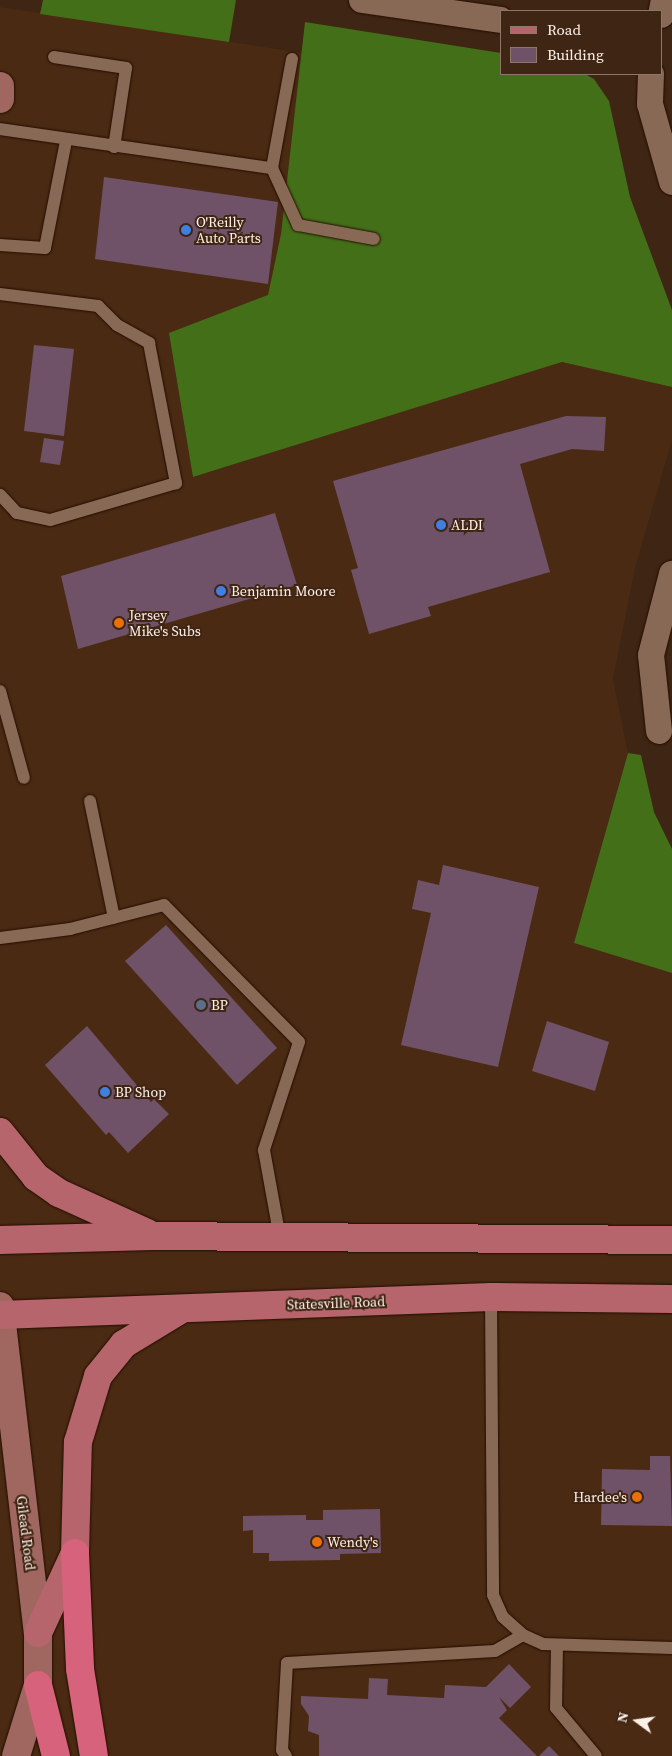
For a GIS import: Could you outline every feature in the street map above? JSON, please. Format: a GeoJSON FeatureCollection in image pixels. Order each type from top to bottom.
{"type":"FeatureCollection","features":[{"type":"Feature","properties":{"kind":"highway"},"geometry":{"type":"LineString","coordinates":[[75,1553],[80,1669],[94,1756]]}},
{"type":"Feature","properties":{"kind":"highway"},"geometry":{"type":"LineString","coordinates":[[38,1685],[56,1756]]}},
{"type":"Feature","properties":{"kind":"main road"},"geometry":{"type":"LineString","coordinates":[[0,86],[0,99]]}},
{"type":"Feature","properties":{"kind":"main road"},"geometry":{"type":"LineString","coordinates":[[0,1132],[36,1177],[59,1193],[152,1236]]}},
{"type":"Feature","properties":{"kind":"main road"},"geometry":{"type":"LineString","coordinates":[[0,1240],[152,1236],[672,1240]]}},
{"type":"Feature","properties":{"kind":"main road","name":"Statesville Road"},"geometry":{"type":"LineString","coordinates":[[0,1315],[491,1297],[672,1299]]}},
{"type":"Feature","properties":{"kind":"main road","name":"Gilead Road"},"geometry":{"type":"LineString","coordinates":[[0,1306],[38,1633],[38,1685],[16,1756]]}},
{"type":"Feature","properties":{"kind":"main road"},"geometry":{"type":"LineString","coordinates":[[38,1633],[75,1553],[78,1442],[98,1376],[124,1344],[181,1309]]}},
{"type":"Feature","properties":{"kind":"street"},"geometry":{"type":"LineString","coordinates":[[362,0],[500,20]]}},
{"type":"Feature","properties":{"kind":"street"},"geometry":{"type":"LineString","coordinates":[[650,75],[650,104],[672,182]]}},
{"type":"Feature","properties":{"kind":"street"},"geometry":{"type":"LineString","coordinates":[[658,731],[651,655],[656,622],[672,574]]}},
{"type":"Feature","properties":{"kind":"lane"},"geometry":{"type":"LineString","coordinates":[[54,57],[126,68],[114,147]]}},
{"type":"Feature","properties":{"kind":"lane"},"geometry":{"type":"LineString","coordinates":[[292,59],[272,168],[298,225],[374,239]]}},
{"type":"Feature","properties":{"kind":"lane"},"geometry":{"type":"LineString","coordinates":[[0,129],[66,141],[272,168]]}},
{"type":"Feature","properties":{"kind":"lane"},"geometry":{"type":"LineString","coordinates":[[0,245],[46,248],[66,141]]}},
{"type":"Feature","properties":{"kind":"lane"},"geometry":{"type":"LineString","coordinates":[[0,294],[98,306],[117,325],[149,343],[176,483],[50,520],[17,512],[0,495]]}},
{"type":"Feature","properties":{"kind":"lane"},"geometry":{"type":"LineString","coordinates":[[0,691],[24,778]]}},
{"type":"Feature","properties":{"kind":"lane"},"geometry":{"type":"LineString","coordinates":[[90,801],[114,918]]}},
{"type":"Feature","properties":{"kind":"lane"},"geometry":{"type":"LineString","coordinates":[[0,938],[70,929],[164,905],[299,1042],[264,1150],[280,1238]]}},
{"type":"Feature","properties":{"kind":"lane"},"geometry":{"type":"LineString","coordinates":[[491,1297],[493,1595],[503,1617],[522,1635],[557,1646],[672,1648]]}},
{"type":"Feature","properties":{"kind":"lane"},"geometry":{"type":"LineString","coordinates":[[286,1756],[282,1750],[287,1663],[495,1651],[522,1635]]}},
{"type":"Feature","properties":{"kind":"lane"},"geometry":{"type":"LineString","coordinates":[[557,1646],[556,1708],[596,1756]]}},
{"type":"Feature","properties":{"kind":"shaded area"},"geometry":{"type":"Polygon","coordinates":[[[0,7],[416,70],[193,477],[562,362],[672,387],[672,440],[635,568],[613,679],[628,753],[574,943],[672,973],[672,1756],[0,1756],[0,7]]]}},
{"type":"Feature","properties":{"kind":"green space"},"geometry":{"type":"Polygon","coordinates":[[[43,0],[236,0],[229,42],[40,14],[43,0]]]}},
{"type":"Feature","properties":{"kind":"green space"},"geometry":{"type":"Polygon","coordinates":[[[305,22],[500,53],[500,75],[587,75],[594,79],[609,101],[630,197],[672,310],[672,387],[562,362],[193,477],[169,333],[268,295],[281,234],[305,22]]]}},
{"type":"Feature","properties":{"kind":"green space"},"geometry":{"type":"Polygon","coordinates":[[[628,753],[641,755],[654,812],[672,849],[672,973],[574,943],[628,753]]]}},
{"type":"Feature","properties":{"kind":"building","name":"O'Reilly Auto Parts"},"geometry":{"type":"Polygon","coordinates":[[[104,177],[278,202],[268,284],[95,259],[104,177]]]}},
{"type":"Feature","properties":{"kind":"building"},"geometry":{"type":"Polygon","coordinates":[[[34,345],[74,349],[64,436],[24,431],[34,345]]]}},
{"type":"Feature","properties":{"kind":"building","name":"ALDI"},"geometry":{"type":"Polygon","coordinates":[[[566,416],[606,417],[604,451],[572,449],[520,464],[550,572],[428,607],[431,616],[369,634],[351,570],[358,568],[333,481],[566,416]]]}},
{"type":"Feature","properties":{"kind":"building"},"geometry":{"type":"Polygon","coordinates":[[[44,438],[64,441],[60,465],[40,462],[44,438]]]}},
{"type":"Feature","properties":{"kind":"building"},"geometry":{"type":"Polygon","coordinates":[[[275,513],[297,585],[78,649],[61,576],[275,513]]]}},
{"type":"Feature","properties":{"kind":"building"},"geometry":{"type":"Polygon","coordinates":[[[443,865],[539,887],[498,1067],[401,1045],[431,913],[412,909],[418,880],[439,885],[443,865]]]}},
{"type":"Feature","properties":{"kind":"building"},"geometry":{"type":"Polygon","coordinates":[[[166,925],[277,1048],[237,1085],[125,961],[166,925]]]}},
{"type":"Feature","properties":{"kind":"building"},"geometry":{"type":"Polygon","coordinates":[[[547,1021],[609,1042],[595,1091],[532,1071],[547,1021]]]}},
{"type":"Feature","properties":{"kind":"building","name":"BP Shop"},"geometry":{"type":"Polygon","coordinates":[[[87,1026],[151,1102],[154,1099],[169,1114],[128,1153],[109,1132],[106,1135],[45,1065],[87,1026]]]}},
{"type":"Feature","properties":{"kind":"building","name":"Hardee's"},"geometry":{"type":"Polygon","coordinates":[[[650,1456],[670,1456],[672,1526],[601,1525],[602,1469],[650,1470],[650,1456]]]}},
{"type":"Feature","properties":{"kind":"building","name":"Wendy's"},"geometry":{"type":"Polygon","coordinates":[[[380,1509],[381,1553],[340,1554],[340,1560],[269,1561],[269,1553],[253,1553],[253,1530],[243,1531],[243,1516],[306,1515],[306,1520],[323,1520],[323,1510],[380,1509]]]}},
{"type":"Feature","properties":{"kind":"building"},"geometry":{"type":"Polygon","coordinates":[[[509,1664],[531,1687],[510,1708],[499,1697],[507,1710],[499,1718],[537,1756],[319,1756],[319,1735],[308,1731],[309,1716],[301,1704],[301,1696],[368,1699],[369,1678],[388,1679],[387,1695],[444,1698],[445,1685],[486,1687],[509,1664]]]}},
{"type":"Feature","properties":{"kind":"building"},"geometry":{"type":"Polygon","coordinates":[[[549,1746],[559,1756],[539,1756],[549,1746]]]}},
{"type":"Feature","properties":{"kind":"place","name":"O'Reilly Auto Parts"},"geometry":{"type":"Point","coordinates":[186,230]}},
{"type":"Feature","properties":{"kind":"place","name":"ALDI"},"geometry":{"type":"Point","coordinates":[441,525]}},
{"type":"Feature","properties":{"kind":"place","name":"Benjamin Moore"},"geometry":{"type":"Point","coordinates":[221,591]}},
{"type":"Feature","properties":{"kind":"place","name":"Jersey Mike's Subs"},"geometry":{"type":"Point","coordinates":[119,623]}},
{"type":"Feature","properties":{"kind":"place","name":"BP"},"geometry":{"type":"Point","coordinates":[201,1005]}},
{"type":"Feature","properties":{"kind":"place","name":"BP Shop"},"geometry":{"type":"Point","coordinates":[105,1092]}},
{"type":"Feature","properties":{"kind":"place","name":"Hardee's"},"geometry":{"type":"Point","coordinates":[637,1497]}},
{"type":"Feature","properties":{"kind":"place","name":"Wendy's"},"geometry":{"type":"Point","coordinates":[317,1542]}}]}
